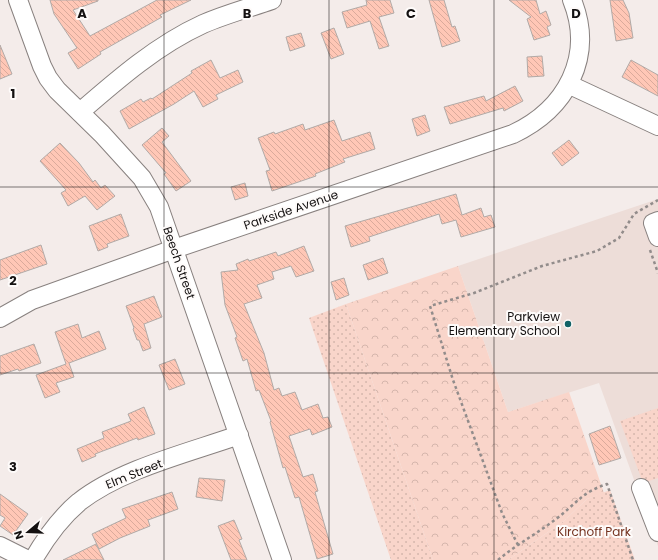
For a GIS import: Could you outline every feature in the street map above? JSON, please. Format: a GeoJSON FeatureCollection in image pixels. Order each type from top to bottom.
{"type":"FeatureCollection","features":[{"type":"Feature","properties":{"kind":"street","name":"Beech Street"},"geometry":{"type":"LineString","coordinates":[[18,0],[48,78],[56,90],[80,112],[142,178],[159,207],[240,435],[282,560]]}},
{"type":"Feature","properties":{"kind":"street"},"geometry":{"type":"LineString","coordinates":[[80,112],[138,62],[187,33],[218,18],[272,0]]}},
{"type":"Feature","properties":{"kind":"street","name":"Parkside Avenue"},"geometry":{"type":"LineString","coordinates":[[0,318],[32,300],[174,249],[513,134],[540,118],[559,100],[570,85],[577,64],[580,28],[572,0]]}},
{"type":"Feature","properties":{"kind":"street"},"geometry":{"type":"LineString","coordinates":[[570,85],[658,126]]}},
{"type":"Feature","properties":{"kind":"street"},"geometry":{"type":"LineString","coordinates":[[658,221],[653,223],[658,237]]}},
{"type":"Feature","properties":{"kind":"street","name":"Elm Street"},"geometry":{"type":"LineString","coordinates":[[33,560],[64,516],[93,492],[126,475],[240,435]]}},
{"type":"Feature","properties":{"kind":"street"},"geometry":{"type":"LineString","coordinates":[[641,488],[658,532]]}},
{"type":"Feature","properties":{"kind":"street"},"geometry":{"type":"LineString","coordinates":[[0,546],[28,560]]}},
{"type":"Feature","properties":{"kind":"path"},"geometry":{"type":"LineString","coordinates":[[518,544],[502,513],[453,380],[430,306],[474,293],[542,266],[597,251],[619,238],[634,214],[658,200]]}},
{"type":"Feature","properties":{"kind":"path"},"geometry":{"type":"LineString","coordinates":[[498,560],[518,544],[557,518],[590,490],[607,484],[633,560]]}},
{"type":"Feature","properties":{"kind":"shaded area","name":"Parkview Elementary School"},"geometry":{"type":"Polygon","coordinates":[[[658,199],[658,546],[599,383],[508,412],[458,266],[658,199]]]}},
{"type":"Feature","properties":{"kind":"green space"},"geometry":{"type":"Polygon","coordinates":[[[458,266],[508,412],[569,392],[604,493],[587,499],[564,521],[508,560],[433,560],[346,304],[458,266]]]}},
{"type":"Feature","properties":{"kind":"green space"},"geometry":{"type":"Polygon","coordinates":[[[346,304],[433,560],[391,560],[309,318],[346,304]]]}},
{"type":"Feature","properties":{"kind":"green space"},"geometry":{"type":"Polygon","coordinates":[[[658,408],[658,478],[643,483],[620,421],[658,408]]]}},
{"type":"Feature","properties":{"kind":"green space","name":"Kirchoff Park"},"geometry":{"type":"Polygon","coordinates":[[[610,490],[635,560],[508,560],[564,521],[587,499],[610,490]]]}},
{"type":"Feature","properties":{"kind":"building"},"geometry":{"type":"Polygon","coordinates":[[[50,0],[98,0],[73,10],[90,36],[157,0],[191,0],[160,15],[162,17],[100,52],[101,54],[78,69],[68,53],[77,48],[54,14],[50,0]]]}},
{"type":"Feature","properties":{"kind":"building"},"geometry":{"type":"Polygon","coordinates":[[[366,0],[390,0],[394,13],[379,17],[389,46],[379,49],[370,21],[347,28],[342,12],[367,5],[366,0]]]}},
{"type":"Feature","properties":{"kind":"building"},"geometry":{"type":"Polygon","coordinates":[[[429,0],[444,0],[452,27],[455,26],[460,41],[442,47],[429,0]]]}},
{"type":"Feature","properties":{"kind":"building"},"geometry":{"type":"Polygon","coordinates":[[[509,0],[536,0],[540,14],[546,11],[551,25],[547,27],[550,35],[534,40],[527,19],[531,17],[509,0]]]}},
{"type":"Feature","properties":{"kind":"building"},"geometry":{"type":"Polygon","coordinates":[[[610,0],[623,0],[629,13],[633,38],[616,41],[610,0]]]}},
{"type":"Feature","properties":{"kind":"building"},"geometry":{"type":"Polygon","coordinates":[[[334,28],[344,54],[331,59],[321,33],[334,28]]]}},
{"type":"Feature","properties":{"kind":"building"},"geometry":{"type":"Polygon","coordinates":[[[301,33],[305,46],[290,51],[286,37],[301,33]]]}},
{"type":"Feature","properties":{"kind":"building"},"geometry":{"type":"Polygon","coordinates":[[[0,45],[12,74],[0,79],[0,45]]]}},
{"type":"Feature","properties":{"kind":"building"},"geometry":{"type":"Polygon","coordinates":[[[542,56],[544,76],[528,77],[527,57],[542,56]]]}},
{"type":"Feature","properties":{"kind":"building"},"geometry":{"type":"Polygon","coordinates":[[[211,60],[220,78],[238,70],[243,82],[216,95],[218,99],[203,107],[194,91],[129,129],[120,111],[141,99],[143,102],[151,98],[152,99],[192,73],[191,71],[211,60]]]}},
{"type":"Feature","properties":{"kind":"building"},"geometry":{"type":"Polygon","coordinates":[[[631,60],[658,75],[658,96],[622,77],[631,60]]]}},
{"type":"Feature","properties":{"kind":"building"},"geometry":{"type":"Polygon","coordinates":[[[515,86],[523,101],[504,111],[503,108],[450,124],[444,107],[484,96],[486,101],[515,86]]]}},
{"type":"Feature","properties":{"kind":"building"},"geometry":{"type":"Polygon","coordinates":[[[425,115],[430,131],[417,136],[412,119],[425,115]]]}},
{"type":"Feature","properties":{"kind":"building"},"geometry":{"type":"Polygon","coordinates":[[[334,120],[342,141],[370,132],[375,149],[343,159],[345,162],[315,174],[316,176],[272,191],[266,171],[270,170],[258,138],[274,132],[275,134],[303,124],[305,130],[334,120]]]}},
{"type":"Feature","properties":{"kind":"building"},"geometry":{"type":"Polygon","coordinates":[[[162,128],[169,136],[162,142],[191,181],[176,191],[164,174],[166,173],[142,145],[162,128]]]}},
{"type":"Feature","properties":{"kind":"building"},"geometry":{"type":"Polygon","coordinates":[[[569,140],[579,153],[562,166],[552,153],[569,140]]]}},
{"type":"Feature","properties":{"kind":"building"},"geometry":{"type":"Polygon","coordinates":[[[60,143],[79,163],[93,182],[95,180],[101,188],[105,185],[115,196],[97,210],[85,196],[68,206],[61,193],[66,190],[40,161],[60,143]]]}},
{"type":"Feature","properties":{"kind":"building"},"geometry":{"type":"Polygon","coordinates":[[[245,183],[248,196],[235,200],[231,187],[245,183]]]}},
{"type":"Feature","properties":{"kind":"building"},"geometry":{"type":"Polygon","coordinates":[[[456,194],[462,215],[481,208],[484,217],[491,215],[495,227],[461,237],[456,220],[442,224],[439,214],[369,237],[370,241],[351,247],[345,226],[456,194]]]}},
{"type":"Feature","properties":{"kind":"building"},"geometry":{"type":"Polygon","coordinates":[[[121,214],[129,236],[107,244],[108,247],[98,251],[89,226],[121,214]]]}},
{"type":"Feature","properties":{"kind":"building"},"geometry":{"type":"Polygon","coordinates":[[[41,245],[47,264],[0,280],[0,260],[41,245]]]}},
{"type":"Feature","properties":{"kind":"building"},"geometry":{"type":"Polygon","coordinates":[[[304,246],[314,271],[296,277],[291,266],[272,272],[274,279],[257,285],[262,298],[244,304],[264,353],[274,390],[279,388],[282,396],[295,392],[302,410],[318,404],[323,418],[328,417],[332,427],[312,435],[310,429],[289,436],[303,477],[313,474],[318,491],[315,492],[333,554],[317,559],[299,497],[295,498],[285,467],[283,468],[270,422],[271,421],[259,390],[256,391],[247,359],[243,361],[235,338],[237,337],[225,305],[221,272],[238,270],[236,264],[248,259],[249,261],[276,252],[278,256],[304,246]]]}},
{"type":"Feature","properties":{"kind":"building"},"geometry":{"type":"Polygon","coordinates":[[[383,258],[388,273],[368,280],[363,265],[383,258]]]}},
{"type":"Feature","properties":{"kind":"building"},"geometry":{"type":"Polygon","coordinates":[[[344,278],[349,295],[336,300],[331,282],[344,278]]]}},
{"type":"Feature","properties":{"kind":"building"},"geometry":{"type":"Polygon","coordinates":[[[154,296],[162,317],[144,324],[151,348],[143,351],[139,340],[137,340],[126,306],[154,296]]]}},
{"type":"Feature","properties":{"kind":"building"},"geometry":{"type":"Polygon","coordinates":[[[78,324],[82,338],[99,331],[106,349],[69,363],[74,377],[56,383],[60,392],[45,398],[36,375],[66,364],[55,332],[78,324]]]}},
{"type":"Feature","properties":{"kind":"building"},"geometry":{"type":"Polygon","coordinates":[[[34,344],[41,363],[19,371],[18,369],[0,375],[0,356],[34,344]]]}},
{"type":"Feature","properties":{"kind":"building"},"geometry":{"type":"Polygon","coordinates":[[[175,359],[185,384],[169,390],[159,365],[175,359]]]}},
{"type":"Feature","properties":{"kind":"building"},"geometry":{"type":"Polygon","coordinates":[[[144,407],[155,434],[138,440],[137,438],[95,454],[96,456],[82,462],[77,449],[104,438],[102,432],[131,421],[128,414],[144,407]]]}},
{"type":"Feature","properties":{"kind":"building"},"geometry":{"type":"Polygon","coordinates":[[[610,426],[621,458],[599,465],[589,434],[610,426]]]}},
{"type":"Feature","properties":{"kind":"building"},"geometry":{"type":"Polygon","coordinates":[[[199,478],[225,480],[222,501],[196,497],[199,478]]]}},
{"type":"Feature","properties":{"kind":"building"},"geometry":{"type":"Polygon","coordinates":[[[172,492],[178,509],[148,520],[150,526],[120,538],[99,549],[92,534],[126,518],[122,509],[172,492]]]}},
{"type":"Feature","properties":{"kind":"building"},"geometry":{"type":"Polygon","coordinates":[[[0,494],[28,514],[13,535],[0,526],[5,518],[0,515],[0,494]]]}},
{"type":"Feature","properties":{"kind":"building"},"geometry":{"type":"Polygon","coordinates":[[[234,520],[242,539],[239,540],[247,560],[231,560],[218,526],[234,520]]]}},
{"type":"Feature","properties":{"kind":"building"},"geometry":{"type":"Polygon","coordinates":[[[96,544],[104,560],[63,560],[96,544]]]}},
{"type":"Feature","properties":{"kind":"place","name":"Parkview Elementary School"},"geometry":{"type":"Point","coordinates":[568,324]}}]}
